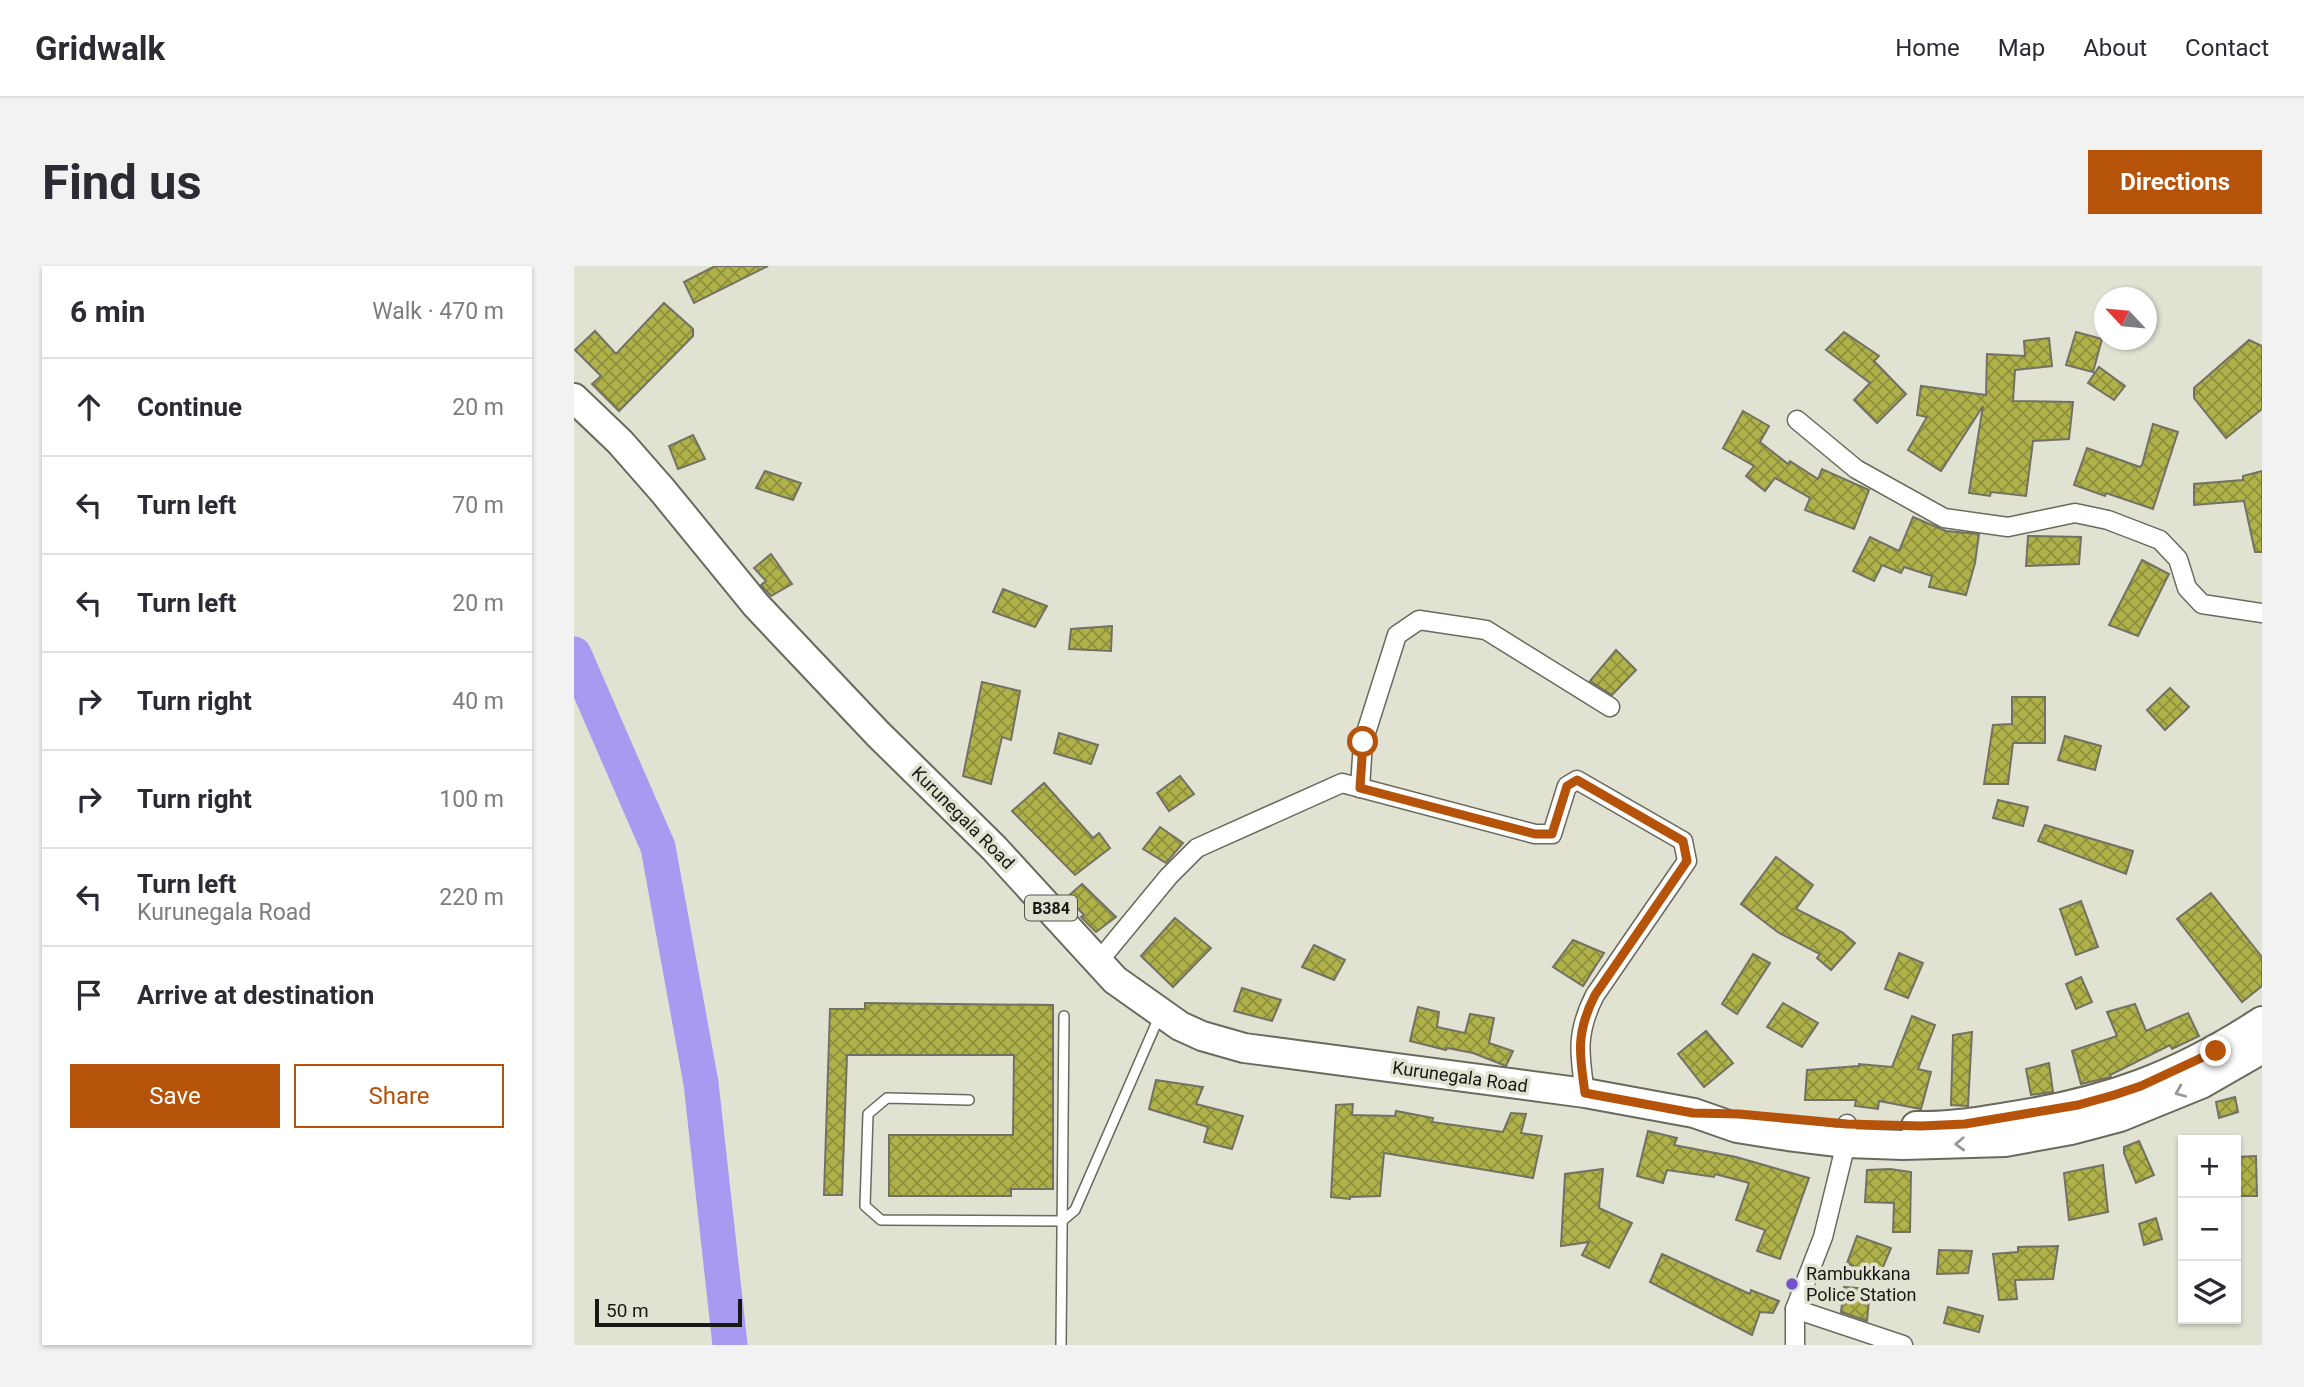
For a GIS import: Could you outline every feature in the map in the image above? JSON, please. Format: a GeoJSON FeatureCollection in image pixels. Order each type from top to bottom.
{"type":"FeatureCollection","features":[{"type":"Feature","properties":{"kind":"main road","name":"Kurunegala Road"},"geometry":{"type":"LineString","coordinates":[[574,398],[620,442],[663,491],[764,615],[878,734],[994,848],[1115,980],[1160,1014],[1202,1037],[1244,1048],[1585,1093],[1693,1113],[1739,1114],[1903,1145],[2005,1142],[2071,1130],[2120,1117],[2200,1084],[2262,1049]]}},
{"type":"Feature","properties":{"kind":"main road","name":"Kurunegala Road"},"geometry":{"type":"LineString","coordinates":[[1846,1134],[1965,1124],[2078,1105],[2151,1082],[2216,1051],[2262,1021]]}},
{"type":"Feature","properties":{"kind":"street"},"geometry":{"type":"LineString","coordinates":[[1797,420],[1856,469],[1944,518],[2008,527],[2075,513],[2108,520],[2160,540],[2178,559],[2187,588],[2202,604],[2262,613]]}},
{"type":"Feature","properties":{"kind":"street"},"geometry":{"type":"LineString","coordinates":[[1360,788],[1363,742],[1397,635],[1419,620],[1486,630],[1610,707]]}},
{"type":"Feature","properties":{"kind":"street"},"geometry":{"type":"LineString","coordinates":[[1098,962],[1169,876],[1197,848],[1342,783],[1535,834],[1552,834],[1567,786],[1577,780],[1683,841],[1687,861],[1595,995],[1584,1017],[1580,1058],[1585,1093]]}},
{"type":"Feature","properties":{"kind":"street"},"geometry":{"type":"LineString","coordinates":[[1795,1345],[1795,1309],[1823,1237],[1846,1134]]}},
{"type":"Feature","properties":{"kind":"street"},"geometry":{"type":"LineString","coordinates":[[1795,1309],[1903,1345]]}},
{"type":"Feature","properties":{"kind":"lane"},"geometry":{"type":"LineString","coordinates":[[969,1100],[887,1098],[868,1114],[865,1206],[881,1220],[1062,1221],[1075,1210],[1160,1014]]}},
{"type":"Feature","properties":{"kind":"lane"},"geometry":{"type":"LineString","coordinates":[[1061,1345],[1064,1016]]}},
{"type":"Feature","properties":{"kind":"building"},"geometry":{"type":"Polygon","coordinates":[[[715,266],[768,266],[694,303],[684,282],[715,266]]]}},
{"type":"Feature","properties":{"kind":"building"},"geometry":{"type":"Polygon","coordinates":[[[664,303],[693,329],[693,336],[619,411],[592,384],[601,376],[575,350],[595,331],[616,354],[664,303]]]}},
{"type":"Feature","properties":{"kind":"building"},"geometry":{"type":"Polygon","coordinates":[[[1844,332],[1879,356],[1874,361],[1906,394],[1877,423],[1854,400],[1870,383],[1826,350],[1844,332]]]}},
{"type":"Feature","properties":{"kind":"building"},"geometry":{"type":"Polygon","coordinates":[[[2076,332],[2094,337],[2094,350],[2099,350],[2093,372],[2066,365],[2076,332]]]}},
{"type":"Feature","properties":{"kind":"building"},"geometry":{"type":"Polygon","coordinates":[[[2049,338],[2052,366],[2015,370],[2013,401],[2073,402],[2069,439],[2033,441],[2026,496],[1991,492],[1990,496],[1969,493],[1983,406],[1941,471],[1908,450],[1927,417],[1917,415],[1921,386],[1986,395],[1987,354],[2025,356],[2024,341],[2049,338]]]}},
{"type":"Feature","properties":{"kind":"building"},"geometry":{"type":"Polygon","coordinates":[[[2249,340],[2262,346],[2262,409],[2226,438],[2194,398],[2194,388],[2249,340]]]}},
{"type":"Feature","properties":{"kind":"building"},"geometry":{"type":"Polygon","coordinates":[[[2099,367],[2125,386],[2114,400],[2088,383],[2099,367]]]}},
{"type":"Feature","properties":{"kind":"building"},"geometry":{"type":"Polygon","coordinates":[[[1743,411],[1769,426],[1760,442],[1788,464],[1790,461],[1818,479],[1822,469],[1869,490],[1854,529],[1805,510],[1810,498],[1775,478],[1765,491],[1746,476],[1754,466],[1723,448],[1743,411]]]}},
{"type":"Feature","properties":{"kind":"building"},"geometry":{"type":"Polygon","coordinates":[[[2153,424],[2178,432],[2153,509],[2074,485],[2087,448],[2140,467],[2153,424]]]}},
{"type":"Feature","properties":{"kind":"building"},"geometry":{"type":"Polygon","coordinates":[[[693,435],[705,459],[678,469],[669,446],[693,435]]]}},
{"type":"Feature","properties":{"kind":"building"},"geometry":{"type":"Polygon","coordinates":[[[765,471],[801,483],[793,500],[756,488],[765,471]]]}},
{"type":"Feature","properties":{"kind":"building"},"geometry":{"type":"Polygon","coordinates":[[[2262,471],[2262,552],[2255,552],[2244,501],[2194,505],[2194,484],[2243,480],[2243,476],[2262,471]]]}},
{"type":"Feature","properties":{"kind":"building"},"geometry":{"type":"Polygon","coordinates":[[[1913,517],[1946,531],[1979,534],[1975,563],[1966,595],[1929,587],[1932,576],[1904,567],[1901,573],[1882,565],[1874,581],[1853,571],[1870,537],[1899,551],[1913,517]]]}},
{"type":"Feature","properties":{"kind":"building"},"geometry":{"type":"Polygon","coordinates":[[[2028,536],[2081,537],[2079,564],[2026,566],[2028,536]]]}},
{"type":"Feature","properties":{"kind":"building"},"geometry":{"type":"Polygon","coordinates":[[[771,554],[792,584],[771,596],[761,585],[766,581],[754,568],[771,554]]]}},
{"type":"Feature","properties":{"kind":"building"},"geometry":{"type":"Polygon","coordinates":[[[2142,560],[2169,574],[2138,636],[2109,625],[2142,560]]]}},
{"type":"Feature","properties":{"kind":"building"},"geometry":{"type":"Polygon","coordinates":[[[1003,589],[1047,606],[1035,627],[993,612],[1003,589]]]}},
{"type":"Feature","properties":{"kind":"building"},"geometry":{"type":"Polygon","coordinates":[[[1112,626],[1111,651],[1069,649],[1071,629],[1112,626]]]}},
{"type":"Feature","properties":{"kind":"building"},"geometry":{"type":"Polygon","coordinates":[[[1616,650],[1636,670],[1612,695],[1590,681],[1616,650]]]}},
{"type":"Feature","properties":{"kind":"building"},"geometry":{"type":"Polygon","coordinates":[[[982,682],[1020,691],[1011,740],[1002,737],[991,784],[963,776],[982,682]]]}},
{"type":"Feature","properties":{"kind":"building"},"geometry":{"type":"Polygon","coordinates":[[[2170,688],[2189,707],[2165,730],[2147,710],[2170,688]]]}},
{"type":"Feature","properties":{"kind":"building"},"geometry":{"type":"Polygon","coordinates":[[[2012,697],[2045,697],[2045,743],[2013,743],[2008,784],[1984,784],[1993,725],[2012,724],[2012,697]]]}},
{"type":"Feature","properties":{"kind":"building"},"geometry":{"type":"Polygon","coordinates":[[[1059,733],[1098,745],[1091,764],[1054,753],[1059,733]]]}},
{"type":"Feature","properties":{"kind":"building"},"geometry":{"type":"Polygon","coordinates":[[[2065,736],[2101,746],[2095,770],[2058,760],[2065,736]]]}},
{"type":"Feature","properties":{"kind":"building"},"geometry":{"type":"Polygon","coordinates":[[[1180,776],[1194,794],[1169,811],[1157,793],[1180,776]]]}},
{"type":"Feature","properties":{"kind":"building"},"geometry":{"type":"Polygon","coordinates":[[[1044,783],[1093,838],[1099,833],[1110,848],[1075,875],[1012,811],[1044,783]]]}},
{"type":"Feature","properties":{"kind":"building"},"geometry":{"type":"Polygon","coordinates":[[[1998,800],[2028,807],[2023,826],[1993,818],[1998,800]]]}},
{"type":"Feature","properties":{"kind":"building"},"geometry":{"type":"Polygon","coordinates":[[[2045,825],[2133,851],[2126,874],[2038,841],[2045,825]]]}},
{"type":"Feature","properties":{"kind":"building"},"geometry":{"type":"Polygon","coordinates":[[[1160,827],[1183,843],[1166,863],[1143,849],[1160,827]]]}},
{"type":"Feature","properties":{"kind":"building"},"geometry":{"type":"Polygon","coordinates":[[[1776,857],[1813,885],[1796,909],[1842,932],[1855,943],[1831,970],[1817,958],[1820,954],[1779,933],[1741,904],[1776,857]]]}},
{"type":"Feature","properties":{"kind":"building"},"geometry":{"type":"Polygon","coordinates":[[[1082,884],[1116,917],[1096,932],[1067,897],[1082,884]]]}},
{"type":"Feature","properties":{"kind":"building"},"geometry":{"type":"Polygon","coordinates":[[[2211,893],[2262,957],[2262,986],[2242,1002],[2177,919],[2211,893]]]}},
{"type":"Feature","properties":{"kind":"building"},"geometry":{"type":"Polygon","coordinates":[[[2081,901],[2098,947],[2076,955],[2060,909],[2081,901]]]}},
{"type":"Feature","properties":{"kind":"building"},"geometry":{"type":"Polygon","coordinates":[[[1175,918],[1211,948],[1173,987],[1141,956],[1175,918]]]}},
{"type":"Feature","properties":{"kind":"building"},"geometry":{"type":"Polygon","coordinates":[[[1573,940],[1604,953],[1583,986],[1553,967],[1573,940]]]}},
{"type":"Feature","properties":{"kind":"building"},"geometry":{"type":"Polygon","coordinates":[[[1314,945],[1345,960],[1334,980],[1302,967],[1314,945]]]}},
{"type":"Feature","properties":{"kind":"building"},"geometry":{"type":"Polygon","coordinates":[[[1899,953],[1923,963],[1908,998],[1885,989],[1899,953]]]}},
{"type":"Feature","properties":{"kind":"building"},"geometry":{"type":"Polygon","coordinates":[[[1753,954],[1770,963],[1737,1014],[1722,1004],[1753,954]]]}},
{"type":"Feature","properties":{"kind":"building"},"geometry":{"type":"Polygon","coordinates":[[[2081,977],[2092,1002],[2076,1009],[2066,984],[2081,977]]]}},
{"type":"Feature","properties":{"kind":"building"},"geometry":{"type":"Polygon","coordinates":[[[1242,988],[1281,1000],[1272,1021],[1234,1011],[1242,988]]]}},
{"type":"Feature","properties":{"kind":"building"},"geometry":{"type":"Polygon","coordinates":[[[865,1003],[1053,1005],[1053,1189],[1011,1189],[1011,1196],[889,1196],[889,1135],[1013,1135],[1014,1055],[847,1055],[842,1195],[824,1195],[830,1009],[865,1009],[865,1003]]]}},
{"type":"Feature","properties":{"kind":"building"},"geometry":{"type":"Polygon","coordinates":[[[1783,1003],[1818,1023],[1802,1047],[1767,1027],[1783,1003]]]}},
{"type":"Feature","properties":{"kind":"building"},"geometry":{"type":"Polygon","coordinates":[[[2135,1004],[2146,1031],[2188,1013],[2199,1036],[2172,1049],[2170,1045],[2110,1075],[2111,1077],[2081,1084],[2072,1051],[2117,1036],[2107,1012],[2135,1004]]]}},
{"type":"Feature","properties":{"kind":"building"},"geometry":{"type":"Polygon","coordinates":[[[1418,1007],[1439,1012],[1437,1027],[1465,1033],[1470,1014],[1494,1018],[1489,1043],[1513,1051],[1506,1066],[1473,1053],[1446,1050],[1410,1041],[1418,1007]]]}},
{"type":"Feature","properties":{"kind":"building"},"geometry":{"type":"Polygon","coordinates":[[[1912,1016],[1935,1025],[1918,1069],[1931,1072],[1921,1109],[1879,1101],[1878,1109],[1855,1106],[1856,1100],[1805,1100],[1807,1070],[1859,1064],[1892,1067],[1912,1016]]]}},
{"type":"Feature","properties":{"kind":"building"},"geometry":{"type":"Polygon","coordinates":[[[1706,1031],[1733,1063],[1704,1087],[1678,1054],[1706,1031]]]}},
{"type":"Feature","properties":{"kind":"building"},"geometry":{"type":"Polygon","coordinates":[[[1972,1032],[1968,1106],[1951,1105],[1953,1035],[1972,1032]]]}},
{"type":"Feature","properties":{"kind":"building"},"geometry":{"type":"Polygon","coordinates":[[[2049,1063],[2053,1092],[2031,1095],[2026,1069],[2049,1063]]]}},
{"type":"Feature","properties":{"kind":"building"},"geometry":{"type":"Polygon","coordinates":[[[1156,1080],[1203,1087],[1196,1104],[1243,1116],[1232,1149],[1204,1142],[1208,1127],[1149,1109],[1156,1080]]]}},
{"type":"Feature","properties":{"kind":"building"},"geometry":{"type":"Polygon","coordinates":[[[2235,1097],[2238,1112],[2219,1118],[2216,1102],[2235,1097]]]}},
{"type":"Feature","properties":{"kind":"building"},"geometry":{"type":"Polygon","coordinates":[[[1353,1104],[1352,1115],[1395,1116],[1396,1111],[1433,1118],[1432,1122],[1503,1132],[1511,1113],[1526,1114],[1521,1133],[1542,1136],[1533,1178],[1384,1153],[1380,1196],[1350,1199],[1331,1197],[1336,1105],[1353,1104]]]}},
{"type":"Feature","properties":{"kind":"building"},"geometry":{"type":"Polygon","coordinates":[[[1648,1131],[1677,1138],[1674,1145],[1736,1157],[1809,1178],[1780,1259],[1757,1251],[1765,1230],[1736,1220],[1749,1183],[1715,1174],[1714,1177],[1667,1170],[1663,1183],[1637,1176],[1648,1131]]]}},
{"type":"Feature","properties":{"kind":"building"},"geometry":{"type":"Polygon","coordinates":[[[2139,1141],[2154,1175],[2136,1183],[2124,1147],[2139,1141]]]}},
{"type":"Feature","properties":{"kind":"building"},"geometry":{"type":"Polygon","coordinates":[[[2256,1156],[2257,1196],[2241,1196],[2241,1157],[2256,1156]]]}},
{"type":"Feature","properties":{"kind":"building"},"geometry":{"type":"Polygon","coordinates":[[[2103,1165],[2108,1212],[2069,1220],[2064,1173],[2103,1165]]]}},
{"type":"Feature","properties":{"kind":"building"},"geometry":{"type":"Polygon","coordinates":[[[1603,1169],[1599,1208],[1632,1223],[1609,1268],[1582,1255],[1589,1242],[1561,1246],[1565,1174],[1603,1169]]]}},
{"type":"Feature","properties":{"kind":"building"},"geometry":{"type":"Polygon","coordinates":[[[1867,1170],[1911,1172],[1910,1232],[1893,1232],[1894,1203],[1865,1202],[1867,1170]]]}},
{"type":"Feature","properties":{"kind":"building"},"geometry":{"type":"Polygon","coordinates":[[[2156,1218],[2162,1239],[2144,1245],[2139,1224],[2156,1218]]]}},
{"type":"Feature","properties":{"kind":"building"},"geometry":{"type":"Polygon","coordinates":[[[1857,1236],[1891,1248],[1878,1279],[1847,1263],[1857,1236]]]}},
{"type":"Feature","properties":{"kind":"building"},"geometry":{"type":"Polygon","coordinates":[[[2058,1246],[2053,1279],[2015,1280],[2017,1299],[1999,1300],[1993,1254],[2018,1252],[2018,1247],[2058,1246]]]}},
{"type":"Feature","properties":{"kind":"building"},"geometry":{"type":"Polygon","coordinates":[[[1939,1250],[1972,1251],[1968,1273],[1937,1274],[1939,1250]]]}},
{"type":"Feature","properties":{"kind":"building"},"geometry":{"type":"Polygon","coordinates":[[[1662,1254],[1750,1294],[1751,1290],[1779,1301],[1773,1313],[1760,1312],[1752,1335],[1650,1282],[1662,1254]]]}},
{"type":"Feature","properties":{"kind":"building"},"geometry":{"type":"Polygon","coordinates":[[[1844,1287],[1870,1289],[1867,1321],[1841,1312],[1844,1287]]]}},
{"type":"Feature","properties":{"kind":"building"},"geometry":{"type":"Polygon","coordinates":[[[1948,1307],[1983,1316],[1979,1332],[1944,1323],[1948,1307]]]}},
{"type":"Feature","properties":{"kind":"waterway"},"geometry":{"type":"LineString","coordinates":[[574,654],[658,847],[701,1083],[730,1345]]}},
{"type":"Feature","properties":{"kind":"place","name":"Rambukkana Police Station"},"geometry":{"type":"Point","coordinates":[1792,1284]}},
{"type":"Feature","properties":{"kind":"route"},"geometry":{"type":"LineString","coordinates":[[1363,742],[1360,788],[1535,834],[1552,834],[1567,786],[1577,780],[1683,841],[1687,861],[1595,995],[1584,1017],[1580,1058],[1585,1093],[1693,1113],[1739,1114],[1847,1124],[1965,1124],[2078,1105],[2114,1095],[2141,1086],[2216,1051]]}}]}
